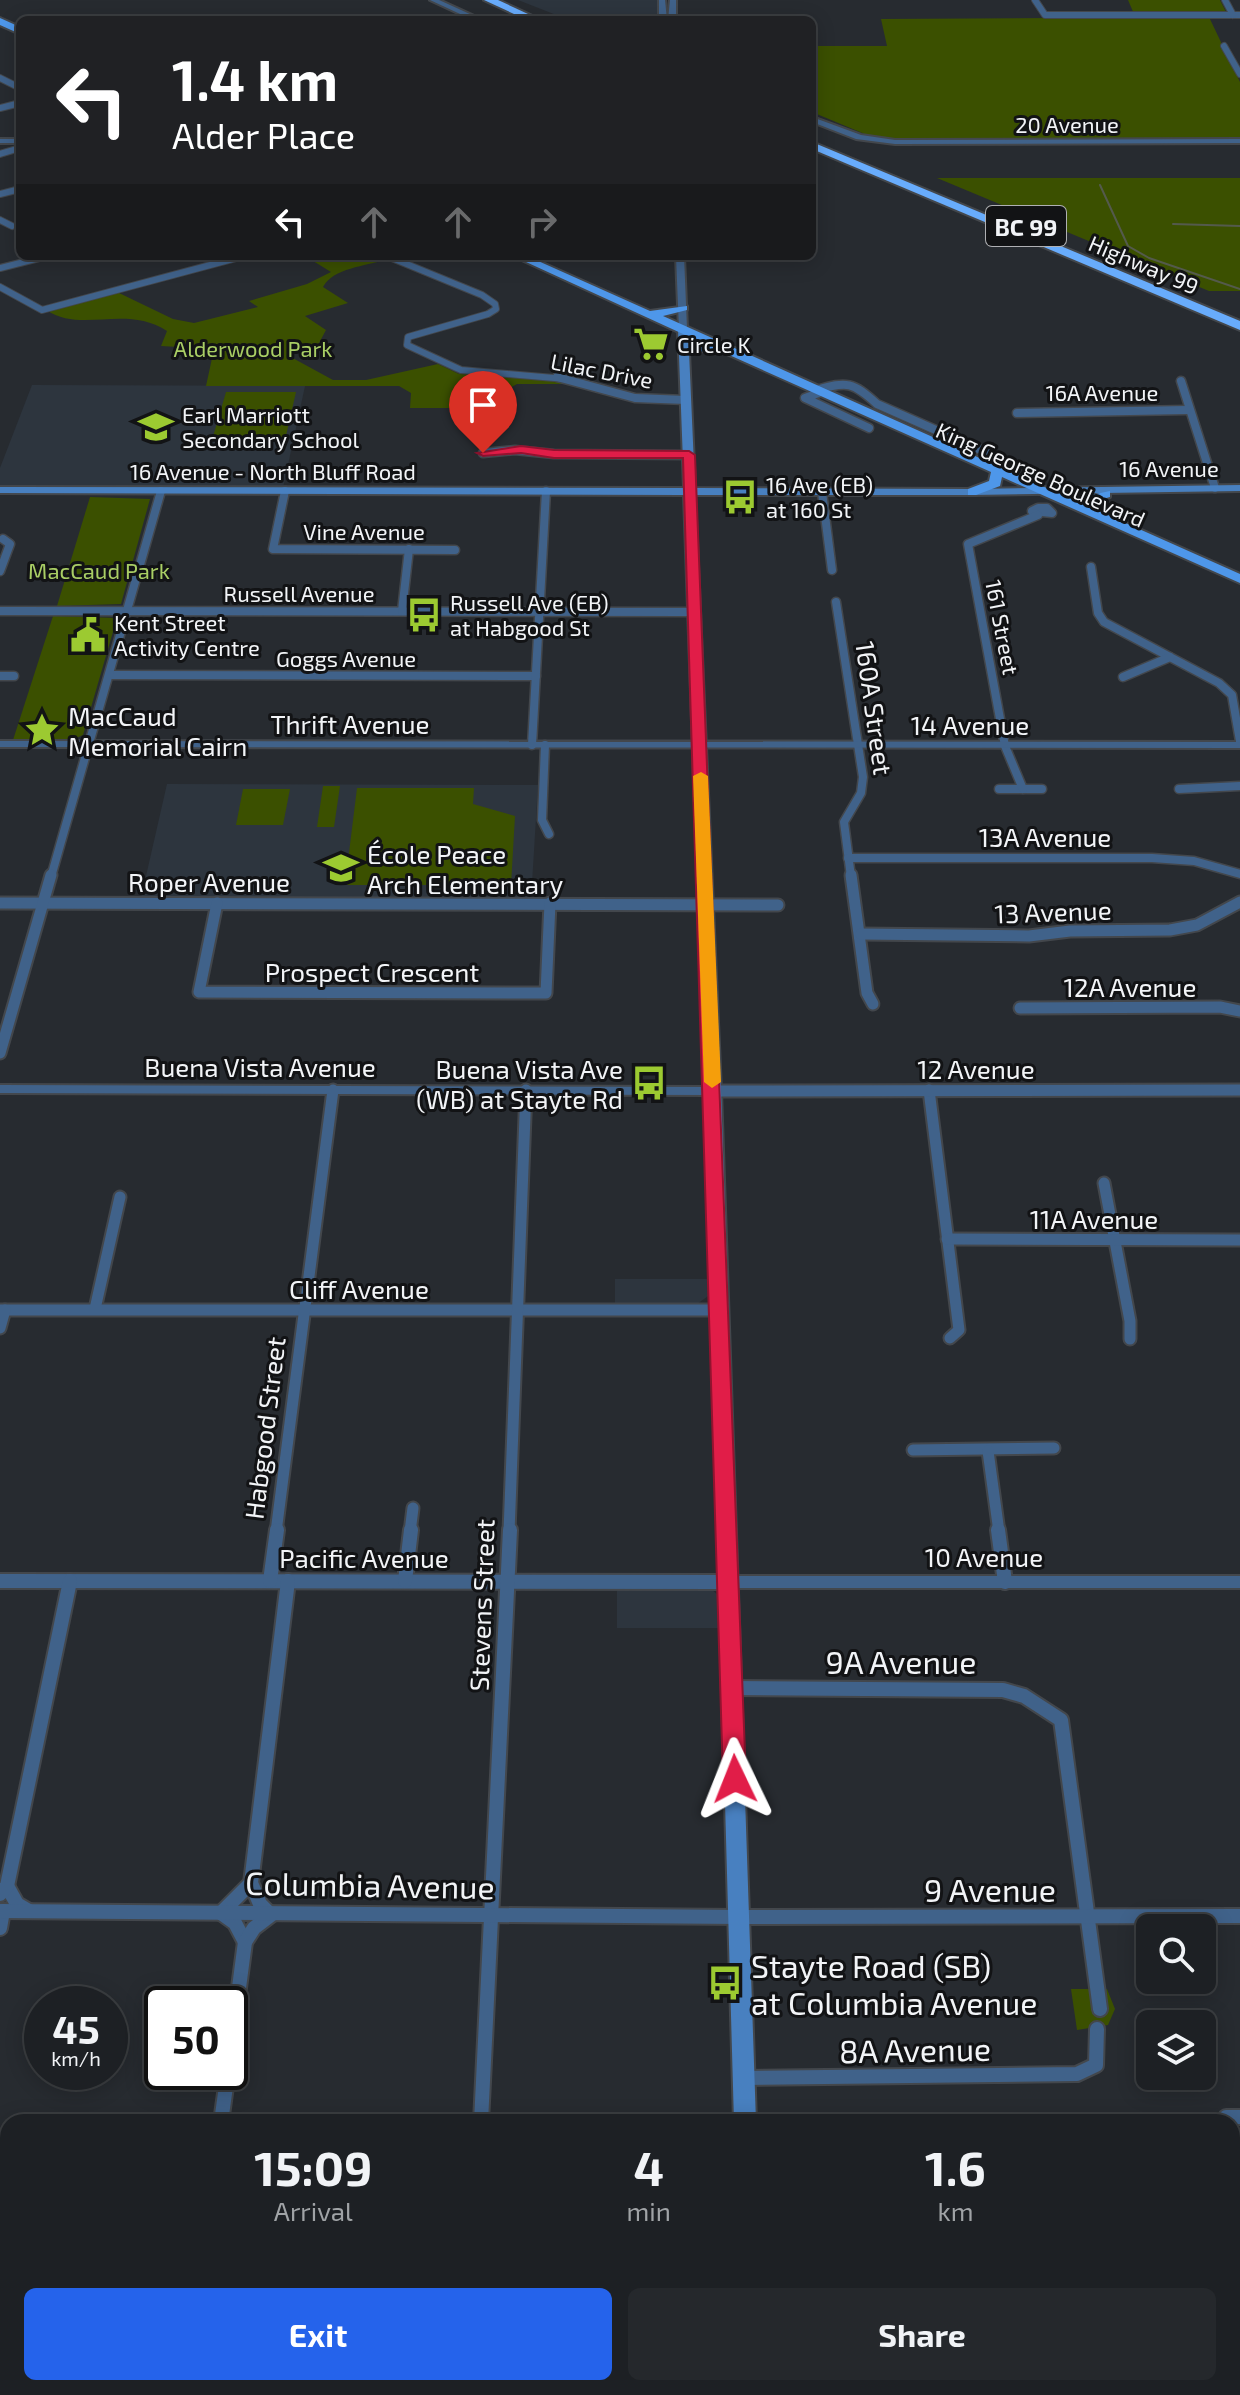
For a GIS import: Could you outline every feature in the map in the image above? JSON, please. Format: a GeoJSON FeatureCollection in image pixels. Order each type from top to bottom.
{"type":"FeatureCollection","features":[{"type":"Feature","properties":{"kind":"highway"},"geometry":{"type":"LineString","coordinates":[[485,2],[510,16]]}},
{"type":"Feature","properties":{"kind":"highway"},"geometry":{"type":"LineString","coordinates":[[485,2],[525,16]]}},
{"type":"Feature","properties":{"kind":"highway","name":"Highway 99"},"geometry":{"type":"LineString","coordinates":[[816,138],[1240,315]]}},
{"type":"Feature","properties":{"kind":"highway","name":"Highway 99"},"geometry":{"type":"LineString","coordinates":[[816,147],[1240,326]]}},
{"type":"Feature","properties":{"kind":"highway"},"geometry":{"type":"LineString","coordinates":[[1027,236],[1240,334]]}},
{"type":"Feature","properties":{"kind":"main road","name":"King George Boulevard"},"geometry":{"type":"LineString","coordinates":[[527,260],[683,329],[1032,492],[1240,581]]}},
{"type":"Feature","properties":{"kind":"main road"},"geometry":{"type":"LineString","coordinates":[[648,314],[667,314],[683,308]]}},
{"type":"Feature","properties":{"kind":"main road"},"geometry":{"type":"LineString","coordinates":[[683,329],[713,1091],[745,2114]]}},
{"type":"Feature","properties":{"kind":"main road"},"geometry":{"type":"LineString","coordinates":[[683,351],[698,346],[722,347]]}},
{"type":"Feature","properties":{"kind":"main road","name":"King George Boulevard"},"geometry":{"type":"LineString","coordinates":[[822,393],[1050,491],[1240,581]]}},
{"type":"Feature","properties":{"kind":"main road"},"geometry":{"type":"LineString","coordinates":[[972,492],[996,483],[995,475]]}},
{"type":"Feature","properties":{"kind":"main road"},"geometry":{"type":"LineString","coordinates":[[1199,494],[1215,488]]}},
{"type":"Feature","properties":{"kind":"main road","name":"16 Avenue"},"geometry":{"type":"LineString","coordinates":[[690,492],[1032,492],[1215,488],[1240,491]]}},
{"type":"Feature","properties":{"kind":"main road","name":"16 Avenue - North Bluff Road"},"geometry":{"type":"LineString","coordinates":[[0,490],[690,492]]}},
{"type":"Feature","properties":{"kind":"main road","name":"16 Avenue"},"geometry":{"type":"LineString","coordinates":[[1050,491],[1106,494],[1240,491]]}},
{"type":"Feature","properties":{"kind":"main road"},"geometry":{"type":"LineString","coordinates":[[1086,508],[1086,500],[1106,494]]}},
{"type":"Feature","properties":{"kind":"street"},"geometry":{"type":"LineString","coordinates":[[433,0],[470,16]]}},
{"type":"Feature","properties":{"kind":"street"},"geometry":{"type":"LineString","coordinates":[[1035,0],[1045,15],[1236,15]]}},
{"type":"Feature","properties":{"kind":"street"},"geometry":{"type":"LineString","coordinates":[[1225,0],[1236,15]]}},
{"type":"Feature","properties":{"kind":"street"},"geometry":{"type":"LineString","coordinates":[[1224,46],[1240,74]]}},
{"type":"Feature","properties":{"kind":"street","name":"20 Avenue"},"geometry":{"type":"LineString","coordinates":[[816,121],[859,137],[895,142],[1240,141]]}},
{"type":"Feature","properties":{"kind":"street"},"geometry":{"type":"LineString","coordinates":[[0,220],[12,226]]}},
{"type":"Feature","properties":{"kind":"street"},"geometry":{"type":"LineString","coordinates":[[0,268],[31,260]]}},
{"type":"Feature","properties":{"kind":"street"},"geometry":{"type":"LineString","coordinates":[[0,287],[42,310],[229,260]]}},
{"type":"Feature","properties":{"kind":"street","name":"Lilac Drive"},"geometry":{"type":"LineString","coordinates":[[397,260],[482,295],[495,304],[496,309],[408,337],[407,345],[461,370],[560,377],[635,398],[686,400]]}},
{"type":"Feature","properties":{"kind":"street"},"geometry":{"type":"LineString","coordinates":[[680,260],[683,329]]}},
{"type":"Feature","properties":{"kind":"street"},"geometry":{"type":"LineString","coordinates":[[0,296],[11,293]]}},
{"type":"Feature","properties":{"kind":"street"},"geometry":{"type":"LineString","coordinates":[[1181,381],[1187,410],[1215,488]]}},
{"type":"Feature","properties":{"kind":"street"},"geometry":{"type":"LineString","coordinates":[[869,428],[805,398],[846,383],[877,404],[999,458]]}},
{"type":"Feature","properties":{"kind":"street","name":"16A Avenue"},"geometry":{"type":"LineString","coordinates":[[1017,413],[1187,410]]}},
{"type":"Feature","properties":{"kind":"street"},"geometry":{"type":"LineString","coordinates":[[483,453],[521,450],[554,454],[689,455]]}},
{"type":"Feature","properties":{"kind":"street"},"geometry":{"type":"LineString","coordinates":[[0,1053],[161,491]]}},
{"type":"Feature","properties":{"kind":"street","name":"Vine Avenue"},"geometry":{"type":"LineString","coordinates":[[285,491],[273,549],[455,550]]}},
{"type":"Feature","properties":{"kind":"street"},"geometry":{"type":"LineString","coordinates":[[546,491],[536,676],[542,820],[549,834]]}},
{"type":"Feature","properties":{"kind":"street"},"geometry":{"type":"LineString","coordinates":[[822,492],[832,570]]}},
{"type":"Feature","properties":{"kind":"street","name":"161 Street"},"geometry":{"type":"LineString","coordinates":[[1023,789],[1005,746],[968,544],[1038,515]]}},
{"type":"Feature","properties":{"kind":"street"},"geometry":{"type":"LineString","coordinates":[[0,571],[10,544],[3,539]]}},
{"type":"Feature","properties":{"kind":"street"},"geometry":{"type":"LineString","coordinates":[[402,611],[409,549]]}},
{"type":"Feature","properties":{"kind":"street"},"geometry":{"type":"LineString","coordinates":[[1091,567],[1089,573],[1104,622],[1214,679],[1236,695],[1240,743]]}},
{"type":"Feature","properties":{"kind":"street","name":"160A Street"},"geometry":{"type":"LineString","coordinates":[[836,602],[863,785],[845,814],[848,858],[867,993],[873,1004]]}},
{"type":"Feature","properties":{"kind":"street","name":"Russell Avenue"},"geometry":{"type":"LineString","coordinates":[[0,611],[694,612]]}},
{"type":"Feature","properties":{"kind":"street"},"geometry":{"type":"LineString","coordinates":[[1123,677],[1170,657]]}},
{"type":"Feature","properties":{"kind":"street","name":"Goggs Avenue"},"geometry":{"type":"LineString","coordinates":[[109,675],[536,676]]}},
{"type":"Feature","properties":{"kind":"street"},"geometry":{"type":"LineString","coordinates":[[0,676],[14,676]]}},
{"type":"Feature","properties":{"kind":"street","name":"14 Avenue"},"geometry":{"type":"LineString","coordinates":[[700,746],[1240,743]]}},
{"type":"Feature","properties":{"kind":"street","name":"Thrift Avenue"},"geometry":{"type":"LineString","coordinates":[[0,744],[700,746]]}},
{"type":"Feature","properties":{"kind":"street"},"geometry":{"type":"LineString","coordinates":[[1179,789],[1240,786]]}},
{"type":"Feature","properties":{"kind":"street"},"geometry":{"type":"LineString","coordinates":[[999,789],[1042,789]]}},
{"type":"Feature","properties":{"kind":"street","name":"13A Avenue"},"geometry":{"type":"LineString","coordinates":[[848,858],[1152,858],[1194,861],[1240,874]]}},
{"type":"Feature","properties":{"kind":"street","name":"13 Avenue"},"geometry":{"type":"LineString","coordinates":[[861,934],[1029,936],[1070,931],[1170,930],[1197,925],[1240,902]]}},
{"type":"Feature","properties":{"kind":"street","name":"Roper Avenue"},"geometry":{"type":"LineString","coordinates":[[0,903],[706,905]]}},
{"type":"Feature","properties":{"kind":"street","name":"Prospect Crescent"},"geometry":{"type":"LineString","coordinates":[[217,903],[199,992],[546,993],[550,903]]}},
{"type":"Feature","properties":{"kind":"street"},"geometry":{"type":"LineString","coordinates":[[706,905],[778,905]]}},
{"type":"Feature","properties":{"kind":"street","name":"12A Avenue"},"geometry":{"type":"LineString","coordinates":[[1020,1008],[1220,1007],[1240,1011]]}},
{"type":"Feature","properties":{"kind":"street","name":"Buena Vista Avenue"},"geometry":{"type":"LineString","coordinates":[[0,1089],[713,1091]]}},
{"type":"Feature","properties":{"kind":"street","name":"Habgood Street"},"geometry":{"type":"LineString","coordinates":[[270,1581],[302,1309],[333,1090]]}},
{"type":"Feature","properties":{"kind":"street","name":"Stevens Street"},"geometry":{"type":"LineString","coordinates":[[481,2114],[526,1090]]}},
{"type":"Feature","properties":{"kind":"street"},"geometry":{"type":"LineString","coordinates":[[929,1090],[959,1330],[950,1338]]}},
{"type":"Feature","properties":{"kind":"street","name":"12 Avenue"},"geometry":{"type":"LineString","coordinates":[[713,1091],[1240,1090]]}},
{"type":"Feature","properties":{"kind":"street"},"geometry":{"type":"LineString","coordinates":[[1104,1183],[1130,1339]]}},
{"type":"Feature","properties":{"kind":"street"},"geometry":{"type":"LineString","coordinates":[[95,1309],[120,1197]]}},
{"type":"Feature","properties":{"kind":"street","name":"11A Avenue"},"geometry":{"type":"LineString","coordinates":[[947,1239],[1240,1240]]}},
{"type":"Feature","properties":{"kind":"street"},"geometry":{"type":"LineString","coordinates":[[0,1328],[2,1310]]}},
{"type":"Feature","properties":{"kind":"street","name":"Cliff Avenue"},"geometry":{"type":"LineString","coordinates":[[2,1310],[718,1310]]}},
{"type":"Feature","properties":{"kind":"street"},"geometry":{"type":"LineString","coordinates":[[913,1450],[1054,1448]]}},
{"type":"Feature","properties":{"kind":"street"},"geometry":{"type":"LineString","coordinates":[[988,1451],[1005,1582]]}},
{"type":"Feature","properties":{"kind":"street"},"geometry":{"type":"LineString","coordinates":[[405,1581],[413,1508]]}},
{"type":"Feature","properties":{"kind":"street","name":"Pacific Avenue"},"geometry":{"type":"LineString","coordinates":[[0,1581],[729,1582]]}},
{"type":"Feature","properties":{"kind":"street"},"geometry":{"type":"LineString","coordinates":[[2,1906],[70,1581]]}},
{"type":"Feature","properties":{"kind":"street"},"geometry":{"type":"LineString","coordinates":[[239,1986],[245,1942],[254,1928],[271,1915],[260,1904],[251,1883],[288,1581]]}},
{"type":"Feature","properties":{"kind":"street","name":"10 Avenue"},"geometry":{"type":"LineString","coordinates":[[729,1582],[1240,1582]]}},
{"type":"Feature","properties":{"kind":"street","name":"9A Avenue"},"geometry":{"type":"LineString","coordinates":[[731,1688],[1003,1690],[1024,1696],[1061,1720],[1087,1917]]}},
{"type":"Feature","properties":{"kind":"street"},"geometry":{"type":"LineString","coordinates":[[245,1942],[235,1923],[221,1913],[251,1883]]}},
{"type":"Feature","properties":{"kind":"street","name":"Columbia Avenue"},"geometry":{"type":"LineString","coordinates":[[2,1906],[29,1911],[271,1915],[739,1917]]}},
{"type":"Feature","properties":{"kind":"street","name":"9 Avenue"},"geometry":{"type":"LineString","coordinates":[[739,1917],[1240,1916]]}},
{"type":"Feature","properties":{"kind":"street"},"geometry":{"type":"LineString","coordinates":[[1087,1917],[1100,2009]]}},
{"type":"Feature","properties":{"kind":"street","name":"8A Avenue"},"geometry":{"type":"LineString","coordinates":[[743,2078],[1062,2074],[1088,2071],[1096,2065],[1099,2054],[1097,2029]]}},
{"type":"Feature","properties":{"kind":"street"},"geometry":{"type":"LineString","coordinates":[[222,2114],[225,2090]]}},
{"type":"Feature","properties":{"kind":"shaded area"},"geometry":{"type":"Polygon","coordinates":[[[518,0],[658,0],[659,16],[559,16],[518,0]]]}},
{"type":"Feature","properties":{"kind":"shaded area","name":"Earl Marriott Secondary School"},"geometry":{"type":"Polygon","coordinates":[[[32,385],[305,386],[283,488],[0,486],[0,468],[32,385]]]}},
{"type":"Feature","properties":{"kind":"shaded area","name":"École Peace Arch Elementary"},"geometry":{"type":"Polygon","coordinates":[[[167,784],[538,785],[531,900],[141,898],[167,784]]]}},
{"type":"Feature","properties":{"kind":"shaded area"},"geometry":{"type":"Polygon","coordinates":[[[615,1279],[711,1279],[711,1294],[697,1304],[615,1305],[615,1279]]]}},
{"type":"Feature","properties":{"kind":"shaded area"},"geometry":{"type":"Polygon","coordinates":[[[617,1587],[710,1588],[720,1597],[721,1628],[617,1628],[617,1587]]]}},
{"type":"Feature","properties":{"kind":"green space"},"geometry":{"type":"Polygon","coordinates":[[[1128,0],[1220,0],[1227,14],[1134,14],[1128,0]]]}},
{"type":"Feature","properties":{"kind":"green space"},"geometry":{"type":"Polygon","coordinates":[[[1209,17],[1240,82],[1240,139],[895,139],[867,135],[816,114],[816,46],[887,46],[881,19],[1209,17]]]}},
{"type":"Feature","properties":{"kind":"green space"},"geometry":{"type":"Polygon","coordinates":[[[937,178],[1240,178],[1240,291],[1209,291],[937,178]]]}},
{"type":"Feature","properties":{"kind":"green space","name":"Alderwood Park"},"geometry":{"type":"Polygon","coordinates":[[[312,260],[385,260],[334,276],[323,287],[348,303],[305,316],[326,330],[318,345],[289,356],[333,380],[366,380],[438,364],[459,374],[545,378],[572,384],[517,384],[499,394],[497,408],[410,408],[411,393],[399,386],[206,386],[214,349],[161,346],[167,331],[151,323],[120,319],[74,320],[46,310],[117,292],[173,319],[194,323],[258,307],[249,301],[307,284],[331,272],[312,260]]]}},
{"type":"Feature","properties":{"kind":"green space"},"geometry":{"type":"Polygon","coordinates":[[[226,392],[296,392],[285,440],[212,440],[226,392]]]}},
{"type":"Feature","properties":{"kind":"green space","name":"MacCaud Park"},"geometry":{"type":"Polygon","coordinates":[[[90,497],[150,499],[121,604],[57,606],[90,497]]]}},
{"type":"Feature","properties":{"kind":"green space","name":"MacCaud Park"},"geometry":{"type":"Polygon","coordinates":[[[53,616],[117,618],[83,735],[74,739],[13,740],[53,616]]]}},
{"type":"Feature","properties":{"kind":"green space"},"geometry":{"type":"Polygon","coordinates":[[[323,786],[340,786],[334,827],[317,827],[323,786]]]}},
{"type":"Feature","properties":{"kind":"green space"},"geometry":{"type":"Polygon","coordinates":[[[357,788],[474,788],[473,804],[515,816],[511,885],[345,885],[357,788]]]}},
{"type":"Feature","properties":{"kind":"green space"},"geometry":{"type":"Polygon","coordinates":[[[243,789],[290,789],[283,825],[236,825],[243,789]]]}},
{"type":"Feature","properties":{"kind":"green space"},"geometry":{"type":"Polygon","coordinates":[[[1071,1989],[1107,1989],[1115,2009],[1108,2025],[1077,2030],[1071,1989]]]}},
{"type":"Feature","properties":{"kind":"waterway"},"geometry":{"type":"LineString","coordinates":[[1100,185],[1128,246],[1149,258],[1240,289]]}},
{"type":"Feature","properties":{"kind":"waterway"},"geometry":{"type":"LineString","coordinates":[[1173,224],[1240,226]]}},
{"type":"Feature","properties":{"kind":"slow traffic"},"geometry":{"type":"LineString","coordinates":[[701,776],[712,1082]]}},
{"type":"Feature","properties":{"kind":"place","name":"Circle K"},"geometry":{"type":"Point","coordinates":[651,344]}},
{"type":"Feature","properties":{"kind":"place","name":"Earl Marriott Secondary School"},"geometry":{"type":"Point","coordinates":[156,427]}},
{"type":"Feature","properties":{"kind":"place","name":"16 Ave (EB) at 160 St"},"geometry":{"type":"Point","coordinates":[740,497]}},
{"type":"Feature","properties":{"kind":"place","name":"Russell Ave (EB) at Habgood St"},"geometry":{"type":"Point","coordinates":[424,615]}},
{"type":"Feature","properties":{"kind":"place","name":"Kent Street Activity Centre"},"geometry":{"type":"Point","coordinates":[88,635]}},
{"type":"Feature","properties":{"kind":"place","name":"MacCaud Memorial Cairn"},"geometry":{"type":"Point","coordinates":[42,730]}},
{"type":"Feature","properties":{"kind":"place","name":"École Peace Arch Elementary"},"geometry":{"type":"Point","coordinates":[341,868]}},
{"type":"Feature","properties":{"kind":"place","name":"Buena Vista Ave (WB) at Stayte Rd"},"geometry":{"type":"Point","coordinates":[649,1083]}},
{"type":"Feature","properties":{"kind":"place","name":"Stayte Road (SB) at Columbia Avenue"},"geometry":{"type":"Point","coordinates":[725,1983]}},
{"type":"Feature","properties":{"kind":"route"},"geometry":{"type":"LineString","coordinates":[[483,453],[521,450],[554,454],[689,455],[735,1779]]}}]}
